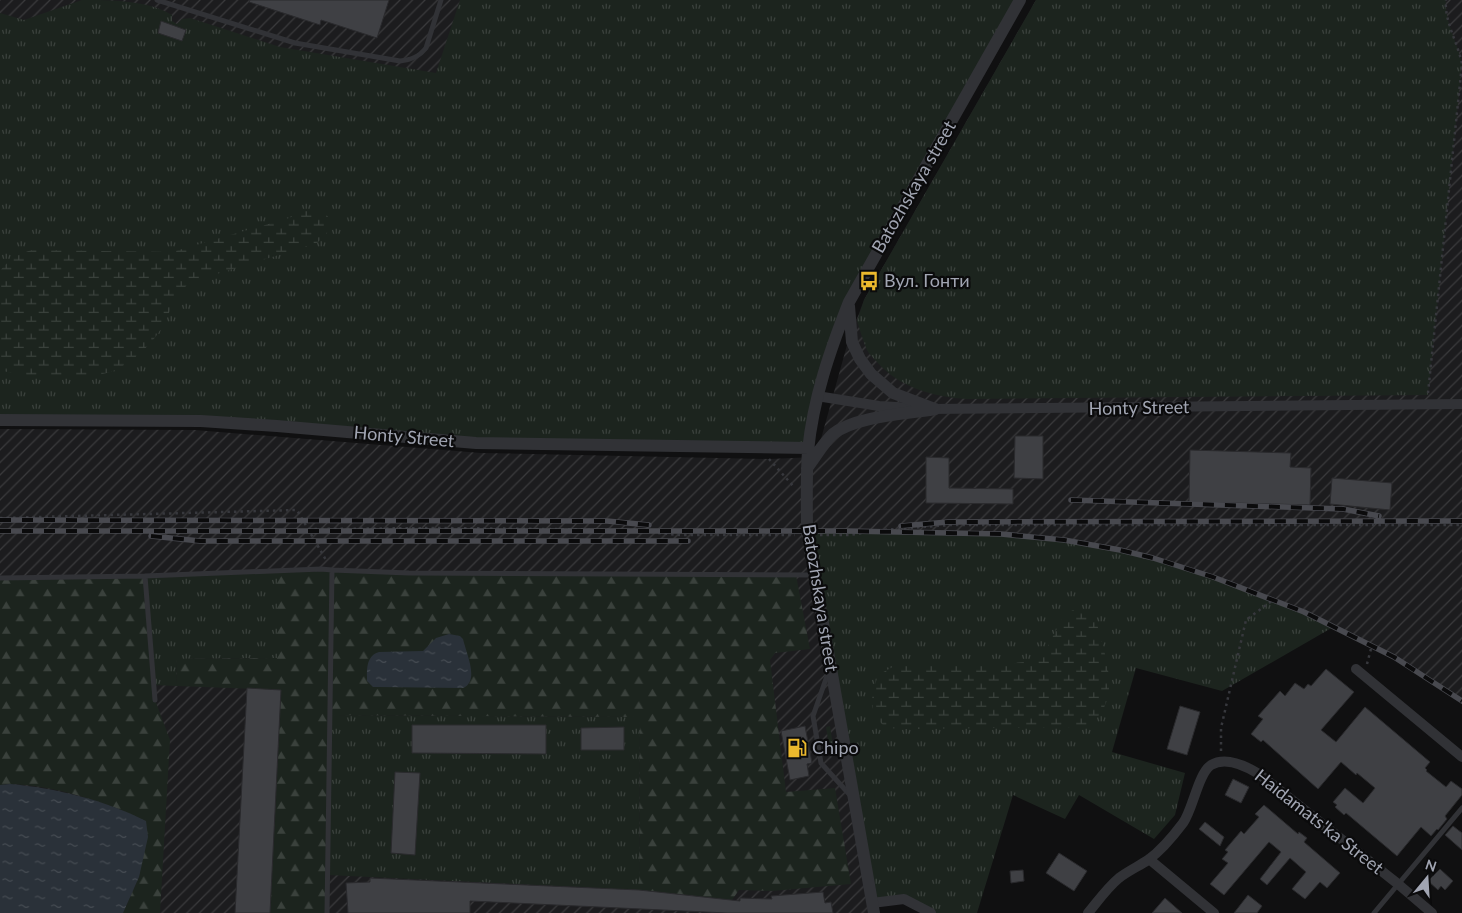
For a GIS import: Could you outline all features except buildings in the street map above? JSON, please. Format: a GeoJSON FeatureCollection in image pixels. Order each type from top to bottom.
{"type":"FeatureCollection","features":[{"type":"Feature","properties":{"kind":"street","name":"Batozhskaya street"},"geometry":{"type":"LineString","coordinates":[[873,908],[808,535],[808,448],[817,396],[829,354],[848,302],[1020,0]]}},
{"type":"Feature","properties":{"kind":"street"},"geometry":{"type":"LineString","coordinates":[[848,302],[852,342],[860,359],[871,374],[893,393],[935,410]]}},
{"type":"Feature","properties":{"kind":"street","name":"Honty Street"},"geometry":{"type":"LineString","coordinates":[[817,396],[878,406],[935,410],[1462,404]]}},
{"type":"Feature","properties":{"kind":"street"},"geometry":{"type":"LineString","coordinates":[[807,468],[832,436],[842,428],[871,420],[935,410]]}},
{"type":"Feature","properties":{"kind":"street","name":"Honty Street"},"geometry":{"type":"LineString","coordinates":[[0,420],[200,421],[476,443],[808,448]]}},
{"type":"Feature","properties":{"kind":"street"},"geometry":{"type":"LineString","coordinates":[[1360,672],[1462,757]]}},
{"type":"Feature","properties":{"kind":"street"},"geometry":{"type":"LineString","coordinates":[[1088,913],[1114,882],[1150,859],[1182,825],[1189,814],[1200,780],[1211,766],[1221,762]]}},
{"type":"Feature","properties":{"kind":"street","name":"Haidamats'ka Street"},"geometry":{"type":"LineString","coordinates":[[1221,762],[1233,762],[1259,774],[1432,913]]}},
{"type":"Feature","properties":{"kind":"street"},"geometry":{"type":"LineString","coordinates":[[1150,859],[1214,913]]}},
{"type":"Feature","properties":{"kind":"street"},"geometry":{"type":"LineString","coordinates":[[873,908],[904,899],[931,913]]}},
{"type":"Feature","properties":{"kind":"lane"},"geometry":{"type":"LineString","coordinates":[[157,0],[295,43],[400,61],[415,57],[426,48],[441,0]]}},
{"type":"Feature","properties":{"kind":"lane"},"geometry":{"type":"LineString","coordinates":[[0,578],[145,576],[321,569],[408,573],[814,575]]}},
{"type":"Feature","properties":{"kind":"lane"},"geometry":{"type":"LineString","coordinates":[[327,913],[332,570]]}},
{"type":"Feature","properties":{"kind":"lane"},"geometry":{"type":"LineString","coordinates":[[145,576],[155,700]]}},
{"type":"Feature","properties":{"kind":"lane"},"geometry":{"type":"LineString","coordinates":[[830,665],[813,716],[822,763],[854,800]]}},
{"type":"Feature","properties":{"kind":"lane"},"geometry":{"type":"LineString","coordinates":[[1374,913],[1462,808]]}},
{"type":"Feature","properties":{"kind":"path"},"geometry":{"type":"LineString","coordinates":[[1427,405],[1462,64],[1448,19],[1446,0]]}},
{"type":"Feature","properties":{"kind":"path"},"geometry":{"type":"LineString","coordinates":[[0,518],[297,510],[332,570]]}},
{"type":"Feature","properties":{"kind":"path"},"geometry":{"type":"LineString","coordinates":[[308,529],[588,529],[652,530],[657,533],[681,535],[808,535],[850,534],[951,525],[1462,525]]}},
{"type":"Feature","properties":{"kind":"path"},"geometry":{"type":"LineString","coordinates":[[1221,762],[1221,728],[1246,620],[1273,600]]}},
{"type":"Feature","properties":{"kind":"path"},"geometry":{"type":"LineString","coordinates":[[1360,672],[1372,645]]}},
{"type":"Feature","properties":{"kind":"shaded area"},"geometry":{"type":"Polygon","coordinates":[[[0,0],[467,0],[439,82],[0,27],[0,0]]]}},
{"type":"Feature","properties":{"kind":"shaded area"},"geometry":{"type":"Polygon","coordinates":[[[1036,0],[1462,0],[1462,701],[1421,673],[1364,641],[1304,612],[1213,577],[1153,558],[1064,540],[1001,534],[945,533],[874,913],[0,913],[0,429],[195,430],[481,453],[769,459],[816,457],[847,345],[864,300],[1036,0]]]}},
{"type":"Feature","properties":{"kind":"green space"},"geometry":{"type":"Polygon","coordinates":[[[82,0],[117,1],[151,6],[172,15],[172,21],[177,24],[182,19],[190,18],[280,47],[436,73],[460,0],[1020,0],[849,302],[809,448],[476,443],[277,426],[0,420],[0,13],[24,20],[82,0]]]}},
{"type":"Feature","properties":{"kind":"green space"},"geometry":{"type":"Polygon","coordinates":[[[1036,0],[1446,0],[1449,24],[1462,64],[1428,395],[967,399],[942,396],[907,385],[886,371],[876,361],[867,350],[857,321],[864,300],[1036,0]]]}},
{"type":"Feature","properties":{"kind":"green space"},"geometry":{"type":"Polygon","coordinates":[[[306,210],[323,213],[328,216],[330,221],[327,232],[315,244],[200,279],[187,285],[176,298],[155,338],[139,354],[120,368],[103,374],[73,377],[25,375],[0,370],[0,271],[7,263],[19,255],[33,250],[172,252],[289,218],[306,210]]]}},
{"type":"Feature","properties":{"kind":"green space"},"geometry":{"type":"Polygon","coordinates":[[[807,532],[956,532],[1011,535],[1066,540],[1101,546],[1135,553],[1203,573],[1270,598],[1335,626],[1222,691],[1136,668],[1112,752],[1185,773],[1175,815],[1154,839],[1079,795],[1065,819],[1013,795],[977,913],[931,913],[904,899],[872,903],[807,532]]]}},
{"type":"Feature","properties":{"kind":"green space"},"geometry":{"type":"Polygon","coordinates":[[[277,571],[277,658],[176,659],[177,686],[153,685],[145,576],[277,571]]]}},
{"type":"Feature","properties":{"kind":"green space"},"geometry":{"type":"Polygon","coordinates":[[[277,571],[796,575],[810,649],[775,653],[770,660],[786,792],[835,788],[851,884],[772,891],[739,890],[732,900],[639,890],[640,717],[330,715],[327,913],[270,913],[281,690],[177,686],[176,659],[277,658],[277,571]]]}},
{"type":"Feature","properties":{"kind":"green space"},"geometry":{"type":"Polygon","coordinates":[[[145,576],[155,700],[170,740],[160,913],[123,913],[139,877],[145,821],[94,800],[54,789],[16,784],[0,785],[0,578],[145,576]]]}},
{"type":"Feature","properties":{"kind":"green space"},"geometry":{"type":"Polygon","coordinates":[[[1073,610],[1084,611],[1096,620],[1109,678],[1109,692],[1105,705],[1098,717],[1086,727],[886,728],[876,716],[873,710],[872,697],[878,675],[898,664],[1004,664],[1025,662],[1041,656],[1064,615],[1073,610]]]}},
{"type":"Feature","properties":{"kind":"green space"},"geometry":{"type":"Polygon","coordinates":[[[330,715],[640,717],[639,890],[328,875],[330,715]]]}},
{"type":"Feature","properties":{"kind":"green space"},"geometry":{"type":"Polygon","coordinates":[[[830,726],[834,752],[830,752],[826,727],[830,726]]]}},
{"type":"Feature","properties":{"kind":"water"},"geometry":{"type":"Polygon","coordinates":[[[449,634],[460,636],[463,639],[471,666],[471,679],[463,688],[373,687],[367,681],[369,660],[375,654],[379,652],[423,651],[436,638],[449,634]]]}},
{"type":"Feature","properties":{"kind":"water"},"geometry":{"type":"Polygon","coordinates":[[[10,784],[80,796],[114,807],[146,821],[148,837],[139,877],[123,913],[0,913],[0,785],[10,784]]]}},
{"type":"Feature","properties":{"kind":"railway"},"geometry":{"type":"LineString","coordinates":[[1071,500],[1343,509],[1379,516]]}},
{"type":"Feature","properties":{"kind":"railway"},"geometry":{"type":"LineString","coordinates":[[0,520],[607,521],[649,525]]}},
{"type":"Feature","properties":{"kind":"railway"},"geometry":{"type":"LineString","coordinates":[[901,526],[948,522],[1462,521]]}},
{"type":"Feature","properties":{"kind":"railway"},"geometry":{"type":"LineString","coordinates":[[0,531],[847,531],[1001,534],[1064,540],[1153,558],[1213,577],[1304,612],[1394,657],[1462,701]]}},
{"type":"Feature","properties":{"kind":"railway"},"geometry":{"type":"LineString","coordinates":[[151,536],[200,541],[688,541]]}},
{"type":"Feature","properties":{"kind":"place","name":"Вул. Гонти"},"geometry":{"type":"Point","coordinates":[869,281]}},
{"type":"Feature","properties":{"kind":"place","name":"Chipo"},"geometry":{"type":"Point","coordinates":[797,748]}}]}
